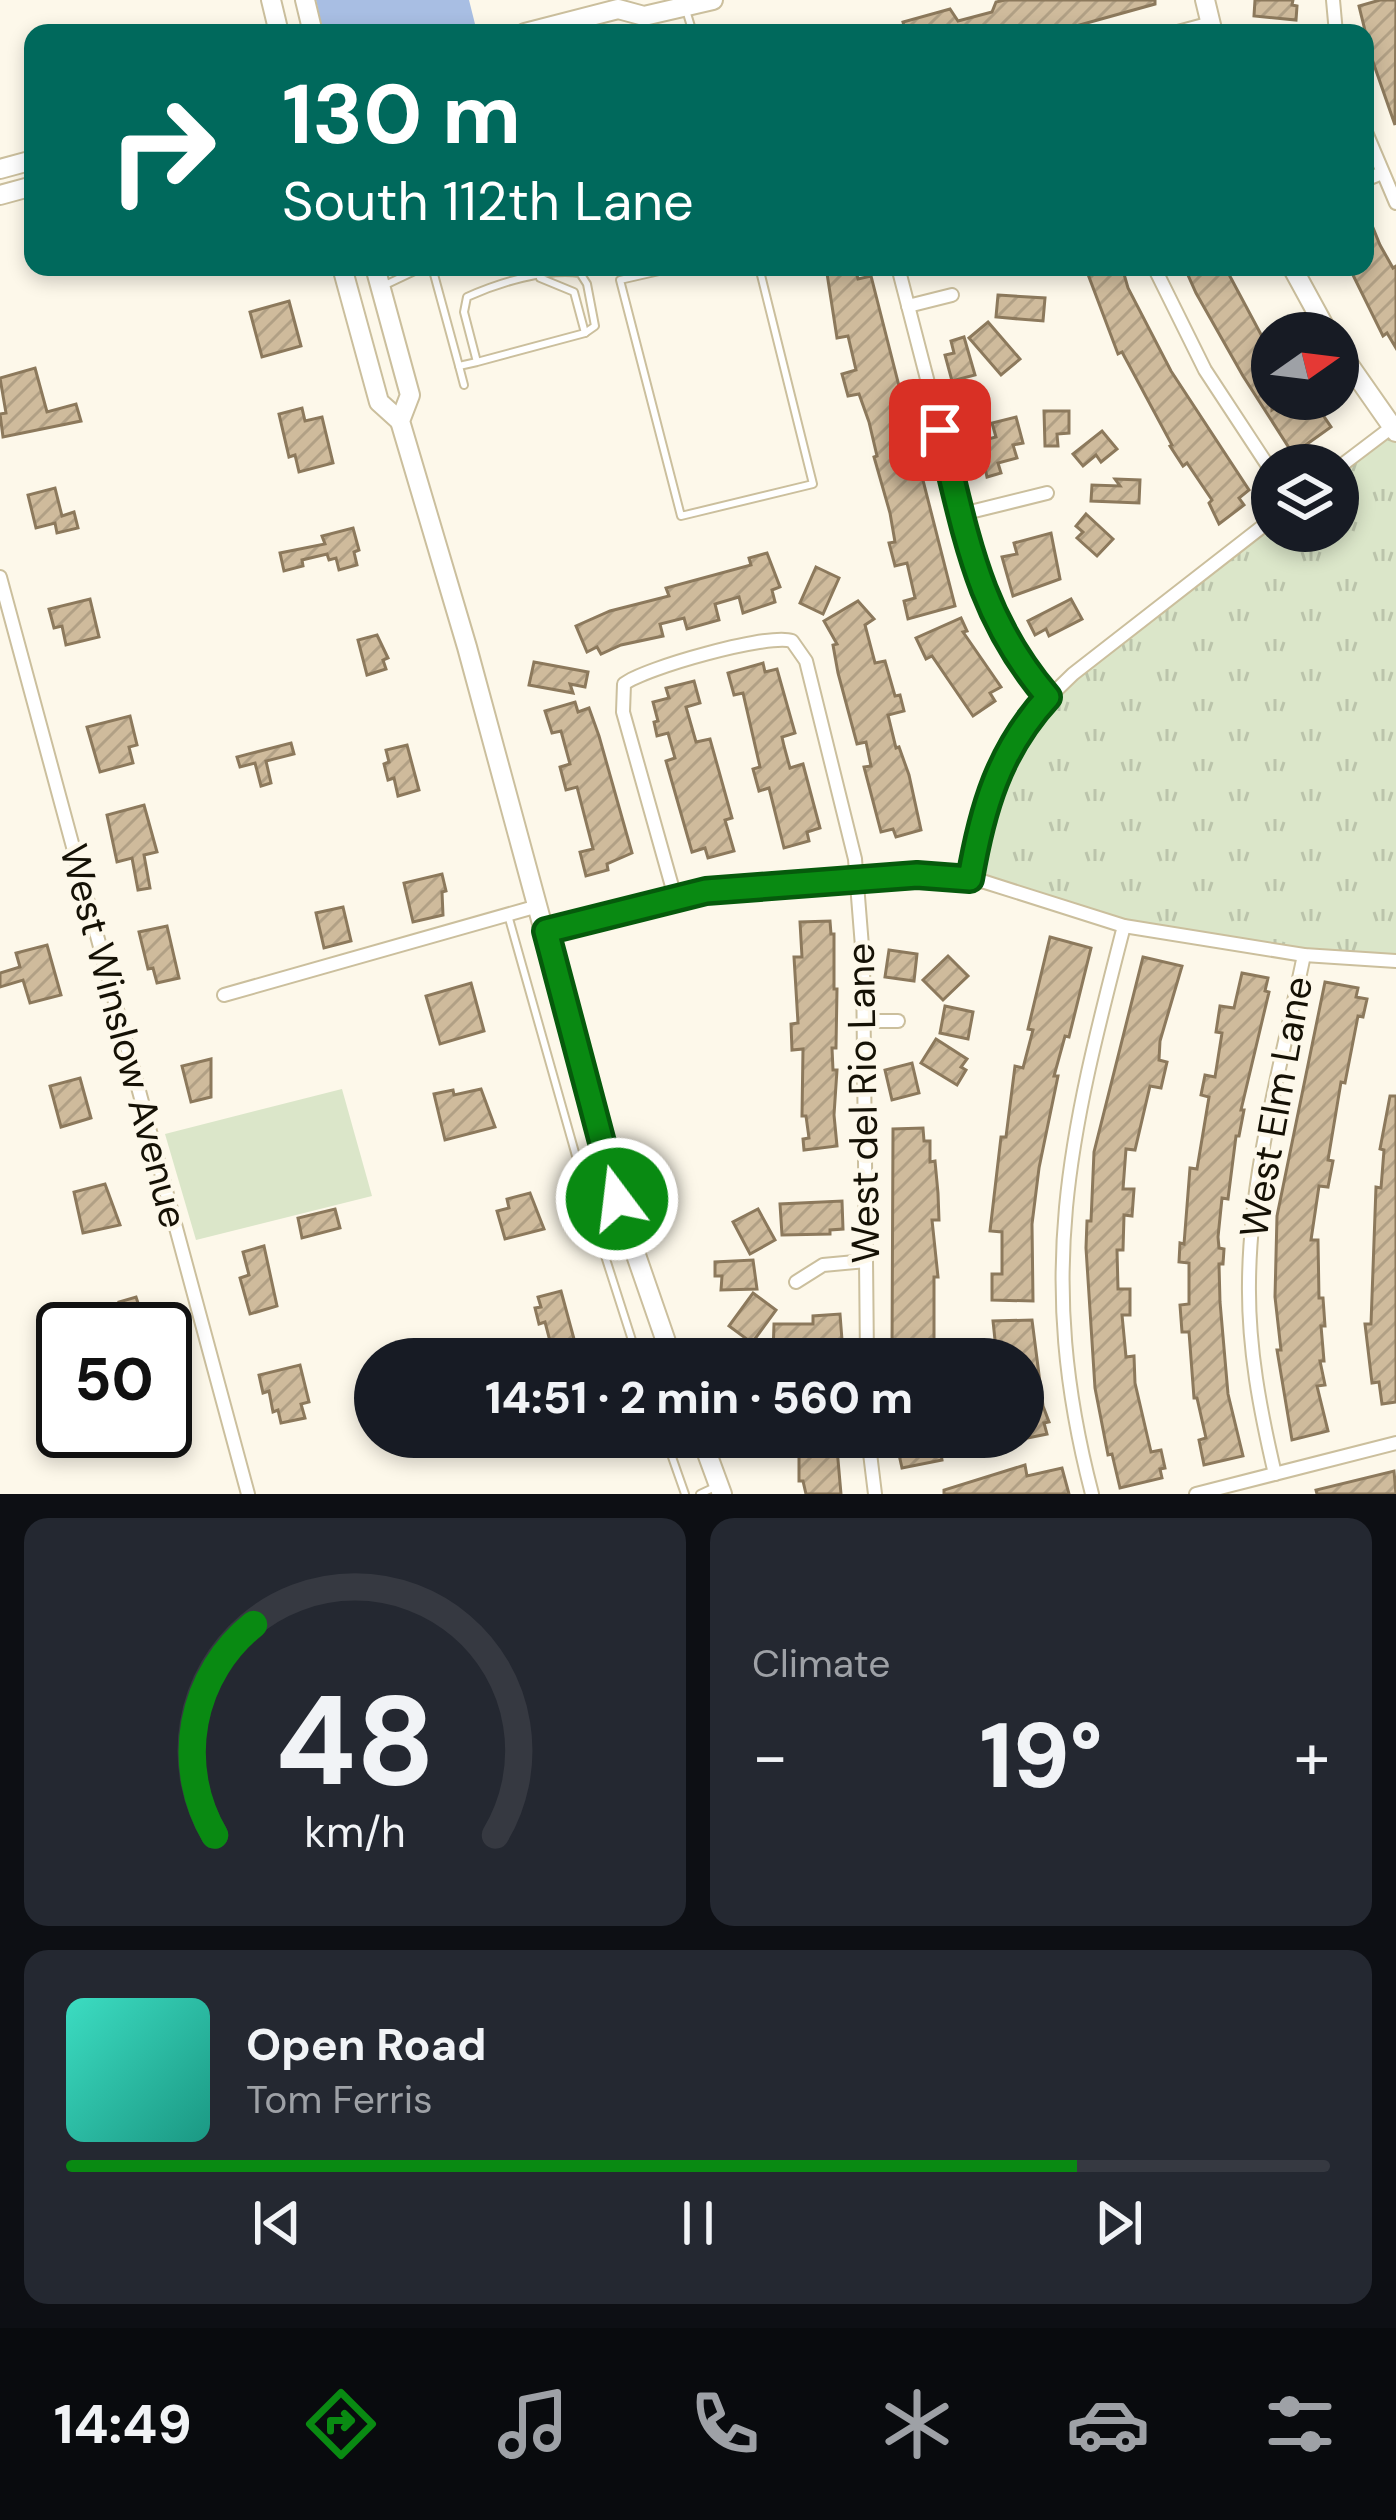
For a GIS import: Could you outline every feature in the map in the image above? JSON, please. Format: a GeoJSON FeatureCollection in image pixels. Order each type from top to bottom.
{"type":"FeatureCollection","features":[{"type":"Feature","properties":{"kind":"main road"},"geometry":{"type":"LineString","coordinates":[[560,24],[618,9],[644,16],[713,0]]}},
{"type":"Feature","properties":{"kind":"main road"},"geometry":{"type":"LineString","coordinates":[[638,24],[644,16]]}},
{"type":"Feature","properties":{"kind":"main road"},"geometry":{"type":"LineString","coordinates":[[344,276],[379,402],[400,421],[546,931],[617,1199],[664,1338]]}},
{"type":"Feature","properties":{"kind":"main road"},"geometry":{"type":"LineString","coordinates":[[377,276],[410,394],[400,421]]}},
{"type":"Feature","properties":{"kind":"main road"},"geometry":{"type":"LineString","coordinates":[[1297,276],[1317,312]]}},
{"type":"Feature","properties":{"kind":"main road"},"geometry":{"type":"LineString","coordinates":[[1359,379],[1394,430]]}},
{"type":"Feature","properties":{"kind":"main road"},"geometry":{"type":"LineString","coordinates":[[706,1458],[714,1491]]}},
{"type":"Feature","properties":{"kind":"street"},"geometry":{"type":"LineString","coordinates":[[1374,153],[1396,203]]}},
{"type":"Feature","properties":{"kind":"street"},"geometry":{"type":"LineString","coordinates":[[1374,176],[1382,173]]}},
{"type":"Feature","properties":{"kind":"street"},"geometry":{"type":"LineString","coordinates":[[900,276],[990,611],[1016,657],[1048,697]]}},
{"type":"Feature","properties":{"kind":"street"},"geometry":{"type":"LineString","coordinates":[[1158,276],[1197,356],[1254,444]]}},
{"type":"Feature","properties":{"kind":"street"},"geometry":{"type":"LineString","coordinates":[[908,306],[952,295]]}},
{"type":"Feature","properties":{"kind":"street"},"geometry":{"type":"LineString","coordinates":[[1359,454],[1394,430]]}},
{"type":"Feature","properties":{"kind":"street"},"geometry":{"type":"LineString","coordinates":[[962,514],[1047,493]]}},
{"type":"Feature","properties":{"kind":"street"},"geometry":{"type":"LineString","coordinates":[[970,879],[986,800],[999,766],[1048,697],[1251,536]]}},
{"type":"Feature","properties":{"kind":"street","name":"West Winslow Avenue"},"geometry":{"type":"LineString","coordinates":[[0,578],[248,1494]]}},
{"type":"Feature","properties":{"kind":"street","name":"West del Rio Lane"},"geometry":{"type":"LineString","coordinates":[[675,897],[623,712],[624,684],[645,672],[767,639],[792,641],[806,661],[850,827],[857,879],[864,1021],[867,1338]]}},
{"type":"Feature","properties":{"kind":"street"},"geometry":{"type":"LineString","coordinates":[[546,931],[675,897],[917,875],[970,879],[1124,926],[1304,955],[1396,961]]}},
{"type":"Feature","properties":{"kind":"street"},"geometry":{"type":"LineString","coordinates":[[224,995],[538,906]]}},
{"type":"Feature","properties":{"kind":"street"},"geometry":{"type":"LineString","coordinates":[[1092,1494],[1064,1349],[1062,1223],[1080,1102],[1124,926]]}},
{"type":"Feature","properties":{"kind":"street","name":"West Elm Lane"},"geometry":{"type":"LineString","coordinates":[[1274,1474],[1252,1358],[1250,1241],[1304,955]]}},
{"type":"Feature","properties":{"kind":"street"},"geometry":{"type":"LineString","coordinates":[[864,1021],[898,1021]]}},
{"type":"Feature","properties":{"kind":"street"},"geometry":{"type":"LineString","coordinates":[[796,1282],[823,1265],[866,1261]]}},
{"type":"Feature","properties":{"kind":"street"},"geometry":{"type":"LineString","coordinates":[[1196,1494],[1396,1442]]}},
{"type":"Feature","properties":{"kind":"street"},"geometry":{"type":"LineString","coordinates":[[871,1458],[875,1494]]}},
{"type":"Feature","properties":{"kind":"lane"},"geometry":{"type":"LineString","coordinates":[[685,6],[690,24]]}},
{"type":"Feature","properties":{"kind":"lane"},"geometry":{"type":"LineString","coordinates":[[380,287],[406,276]]}},
{"type":"Feature","properties":{"kind":"lane"},"geometry":{"type":"LineString","coordinates":[[431,276],[464,385]]}},
{"type":"Feature","properties":{"kind":"lane"},"geometry":{"type":"LineString","coordinates":[[477,362],[464,312],[467,297],[536,276],[574,292],[585,333]]}},
{"type":"Feature","properties":{"kind":"lane"},"geometry":{"type":"LineString","coordinates":[[459,366],[585,333],[595,326],[582,276]]}},
{"type":"Feature","properties":{"kind":"lane"},"geometry":{"type":"LineString","coordinates":[[638,276],[620,280],[681,516],[813,484],[761,276]]}},
{"type":"Feature","properties":{"kind":"lane"},"geometry":{"type":"LineString","coordinates":[[508,915],[631,1338]]}},
{"type":"Feature","properties":{"kind":"lane"},"geometry":{"type":"LineString","coordinates":[[673,1458],[686,1494]]}},
{"type":"Feature","properties":{"kind":"green space"},"geometry":{"type":"Polygon","coordinates":[[[1396,432],[1396,961],[1304,955],[1124,926],[970,879],[999,766],[1048,697],[1251,536],[1251,552],[1359,552],[1359,455],[1396,432]]]}},
{"type":"Feature","properties":{"kind":"green space"},"geometry":{"type":"Polygon","coordinates":[[[342,1089],[372,1196],[196,1240],[165,1134],[342,1089]]]}},
{"type":"Feature","properties":{"kind":"water"},"geometry":{"type":"Polygon","coordinates":[[[316,0],[469,0],[475,24],[321,24],[316,0]]]}},
{"type":"Feature","properties":{"kind":"building"},"geometry":{"type":"Polygon","coordinates":[[[1155,0],[1155,4],[1083,24],[903,22],[950,9],[958,21],[992,12],[996,2],[1155,0]]]}},
{"type":"Feature","properties":{"kind":"building"},"geometry":{"type":"Polygon","coordinates":[[[1255,0],[1293,0],[1296,20],[1254,16],[1255,0]]]}},
{"type":"Feature","properties":{"kind":"building"},"geometry":{"type":"Polygon","coordinates":[[[1396,0],[1395,125],[1374,65],[1374,24],[1363,24],[1359,6],[1396,0]]]}},
{"type":"Feature","properties":{"kind":"building"},"geometry":{"type":"Polygon","coordinates":[[[1374,230],[1393,268],[1396,266],[1396,348],[1387,333],[1383,336],[1353,276],[1374,276],[1374,230]]]}},
{"type":"Feature","properties":{"kind":"building"},"geometry":{"type":"Polygon","coordinates":[[[827,276],[871,276],[955,606],[908,619],[904,601],[915,598],[907,563],[895,566],[889,543],[895,542],[890,513],[869,422],[859,394],[848,396],[842,374],[856,370],[848,336],[837,338],[827,276]]]}},
{"type":"Feature","properties":{"kind":"building"},"geometry":{"type":"Polygon","coordinates":[[[1089,276],[1125,276],[1171,371],[1249,490],[1239,498],[1244,505],[1219,524],[1209,503],[1212,500],[1170,446],[1122,352],[1118,354],[1089,276]]]}},
{"type":"Feature","properties":{"kind":"building"},"geometry":{"type":"Polygon","coordinates":[[[1188,276],[1230,276],[1251,316],[1251,388],[1188,276]]]}},
{"type":"Feature","properties":{"kind":"building"},"geometry":{"type":"Polygon","coordinates":[[[998,295],[1045,298],[1043,321],[996,317],[998,295]]]}},
{"type":"Feature","properties":{"kind":"building"},"geometry":{"type":"Polygon","coordinates":[[[289,301],[301,346],[262,357],[250,312],[289,301]]]}},
{"type":"Feature","properties":{"kind":"building"},"geometry":{"type":"Polygon","coordinates":[[[988,322],[1020,359],[1001,375],[969,338],[988,322]]]}},
{"type":"Feature","properties":{"kind":"building"},"geometry":{"type":"Polygon","coordinates":[[[964,337],[975,375],[952,381],[945,355],[954,353],[951,341],[964,337]]]}},
{"type":"Feature","properties":{"kind":"building"},"geometry":{"type":"Polygon","coordinates":[[[35,368],[47,412],[76,404],[81,421],[3,437],[0,414],[6,413],[0,378],[35,368]]]}},
{"type":"Feature","properties":{"kind":"building"},"geometry":{"type":"Polygon","coordinates":[[[302,408],[305,421],[322,417],[333,463],[299,472],[295,455],[289,457],[279,414],[302,408]]]}},
{"type":"Feature","properties":{"kind":"building"},"geometry":{"type":"Polygon","coordinates":[[[1044,411],[1069,411],[1069,433],[1057,434],[1058,446],[1045,446],[1044,411]]]}},
{"type":"Feature","properties":{"kind":"building"},"geometry":{"type":"Polygon","coordinates":[[[1016,417],[1023,443],[1013,445],[1017,458],[998,463],[1001,473],[987,477],[985,468],[976,470],[969,444],[996,437],[992,423],[1016,417]]]}},
{"type":"Feature","properties":{"kind":"building"},"geometry":{"type":"Polygon","coordinates":[[[1271,420],[1326,420],[1331,427],[1307,444],[1287,444],[1271,420]]]}},
{"type":"Feature","properties":{"kind":"building"},"geometry":{"type":"Polygon","coordinates":[[[1102,431],[1117,449],[1101,462],[1096,455],[1083,466],[1073,454],[1102,431]]]}},
{"type":"Feature","properties":{"kind":"building"},"geometry":{"type":"Polygon","coordinates":[[[1115,479],[1140,480],[1139,503],[1091,501],[1092,485],[1120,486],[1115,479]]]}},
{"type":"Feature","properties":{"kind":"building"},"geometry":{"type":"Polygon","coordinates":[[[55,488],[62,516],[74,512],[78,528],[57,533],[55,523],[36,528],[28,495],[55,488]]]}},
{"type":"Feature","properties":{"kind":"building"},"geometry":{"type":"Polygon","coordinates":[[[1086,514],[1113,539],[1097,556],[1077,538],[1083,532],[1076,526],[1086,514]]]}},
{"type":"Feature","properties":{"kind":"building"},"geometry":{"type":"Polygon","coordinates":[[[353,528],[359,550],[354,552],[357,565],[339,570],[336,558],[329,560],[327,554],[302,560],[303,566],[284,571],[280,553],[325,544],[322,536],[353,528]]]}},
{"type":"Feature","properties":{"kind":"building"},"geometry":{"type":"Polygon","coordinates":[[[1051,533],[1060,579],[1013,596],[1002,557],[1017,554],[1014,543],[1051,533]]]}},
{"type":"Feature","properties":{"kind":"building"},"geometry":{"type":"Polygon","coordinates":[[[767,553],[780,587],[772,590],[775,602],[743,613],[739,597],[715,604],[719,620],[687,629],[684,618],[660,624],[663,636],[601,654],[597,647],[587,652],[576,626],[610,611],[669,596],[666,588],[751,565],[749,558],[767,553]]]}},
{"type":"Feature","properties":{"kind":"building"},"geometry":{"type":"Polygon","coordinates":[[[816,567],[839,578],[823,614],[800,603],[816,567]]]}},
{"type":"Feature","properties":{"kind":"building"},"geometry":{"type":"Polygon","coordinates":[[[90,599],[99,637],[66,645],[62,626],[54,628],[49,609],[90,599]]]}},
{"type":"Feature","properties":{"kind":"building"},"geometry":{"type":"Polygon","coordinates":[[[1071,599],[1082,619],[1049,636],[1046,629],[1035,635],[1028,621],[1071,599]]]}},
{"type":"Feature","properties":{"kind":"building"},"geometry":{"type":"Polygon","coordinates":[[[858,601],[874,619],[865,625],[875,663],[885,661],[904,711],[888,715],[909,775],[921,830],[896,837],[893,829],[881,832],[864,767],[871,766],[866,742],[857,744],[838,673],[833,645],[837,644],[824,621],[858,601]]]}},
{"type":"Feature","properties":{"kind":"building"},"geometry":{"type":"Polygon","coordinates":[[[961,618],[967,631],[963,632],[1001,687],[990,693],[995,701],[973,716],[932,656],[926,659],[916,638],[961,618]]]}},
{"type":"Feature","properties":{"kind":"building"},"geometry":{"type":"Polygon","coordinates":[[[377,635],[388,658],[383,660],[386,669],[367,675],[358,640],[377,635]]]}},
{"type":"Feature","properties":{"kind":"building"},"geometry":{"type":"Polygon","coordinates":[[[534,662],[588,672],[585,687],[570,684],[573,693],[529,685],[534,662]]]}},
{"type":"Feature","properties":{"kind":"building"},"geometry":{"type":"Polygon","coordinates":[[[763,663],[765,672],[777,669],[795,733],[782,737],[784,746],[790,768],[803,764],[820,828],[807,832],[809,841],[784,848],[769,788],[759,791],[753,769],[760,767],[743,693],[734,695],[728,673],[763,663]]]}},
{"type":"Feature","properties":{"kind":"building"},"geometry":{"type":"Polygon","coordinates":[[[694,681],[700,703],[686,707],[696,742],[710,739],[732,818],[725,820],[734,851],[708,858],[705,848],[692,852],[666,761],[675,758],[668,733],[657,736],[654,722],[658,721],[653,702],[669,698],[666,688],[694,681]]]}},
{"type":"Feature","properties":{"kind":"building"},"geometry":{"type":"Polygon","coordinates":[[[575,702],[578,712],[589,708],[632,853],[607,864],[608,870],[586,876],[580,852],[593,849],[577,787],[566,790],[560,767],[570,764],[561,731],[552,733],[545,711],[575,702]]]}},
{"type":"Feature","properties":{"kind":"building"},"geometry":{"type":"Polygon","coordinates":[[[130,716],[137,745],[129,747],[133,763],[100,772],[87,727],[130,716]]]}},
{"type":"Feature","properties":{"kind":"building"},"geometry":{"type":"Polygon","coordinates":[[[291,743],[294,754],[266,761],[271,783],[261,786],[255,763],[240,767],[237,757],[291,743]]]}},
{"type":"Feature","properties":{"kind":"building"},"geometry":{"type":"Polygon","coordinates":[[[407,745],[419,790],[398,796],[394,778],[388,780],[386,750],[407,745]]]}},
{"type":"Feature","properties":{"kind":"building"},"geometry":{"type":"Polygon","coordinates":[[[144,805],[157,852],[144,855],[150,888],[138,890],[132,858],[117,862],[107,815],[144,805]]]}},
{"type":"Feature","properties":{"kind":"building"},"geometry":{"type":"Polygon","coordinates":[[[442,874],[443,915],[413,922],[404,883],[442,874]]]}},
{"type":"Feature","properties":{"kind":"building"},"geometry":{"type":"Polygon","coordinates":[[[343,907],[351,941],[324,948],[316,913],[343,907]]]}},
{"type":"Feature","properties":{"kind":"building"},"geometry":{"type":"Polygon","coordinates":[[[830,921],[837,989],[836,1048],[832,1048],[833,1070],[837,1070],[837,1146],[804,1150],[803,1139],[809,1138],[806,1116],[802,1116],[803,1049],[792,1050],[791,1024],[798,1023],[794,957],[802,957],[800,922],[830,921]]]}},
{"type":"Feature","properties":{"kind":"building"},"geometry":{"type":"Polygon","coordinates":[[[167,926],[179,978],[157,983],[153,968],[148,969],[139,932],[167,926]]]}},
{"type":"Feature","properties":{"kind":"building"},"geometry":{"type":"Polygon","coordinates":[[[1050,937],[1091,948],[1054,1076],[1058,1076],[1032,1224],[1033,1301],[992,1300],[992,1274],[1002,1274],[1002,1232],[990,1231],[1001,1137],[1006,1137],[1015,1066],[1023,1068],[1033,1030],[1028,1029],[1050,937]]]}},
{"type":"Feature","properties":{"kind":"building"},"geometry":{"type":"Polygon","coordinates":[[[47,945],[61,995],[30,1003],[23,980],[0,987],[0,973],[20,967],[16,953],[47,945]]]}},
{"type":"Feature","properties":{"kind":"building"},"geometry":{"type":"Polygon","coordinates":[[[889,950],[917,954],[914,981],[885,977],[889,950]]]}},
{"type":"Feature","properties":{"kind":"building"},"geometry":{"type":"Polygon","coordinates":[[[948,956],[968,976],[943,1000],[923,980],[948,956]]]}},
{"type":"Feature","properties":{"kind":"building"},"geometry":{"type":"Polygon","coordinates":[[[1143,957],[1182,966],[1160,1041],[1159,1060],[1167,1062],[1161,1088],[1150,1086],[1135,1150],[1126,1149],[1123,1189],[1134,1189],[1132,1216],[1124,1215],[1123,1250],[1117,1250],[1118,1289],[1130,1289],[1130,1315],[1122,1315],[1126,1357],[1134,1356],[1135,1383],[1151,1452],[1161,1450],[1165,1468],[1160,1469],[1162,1478],[1120,1488],[1112,1454],[1108,1455],[1095,1388],[1087,1221],[1091,1221],[1094,1152],[1143,957]]]}},
{"type":"Feature","properties":{"kind":"building"},"geometry":{"type":"Polygon","coordinates":[[[1242,973],[1268,978],[1265,991],[1269,992],[1241,1110],[1228,1199],[1222,1198],[1218,1237],[1219,1248],[1224,1249],[1223,1264],[1219,1264],[1220,1302],[1228,1394],[1243,1456],[1204,1465],[1199,1440],[1206,1438],[1194,1398],[1189,1332],[1182,1332],[1180,1305],[1189,1304],[1189,1263],[1179,1262],[1180,1243],[1184,1244],[1190,1168],[1197,1169],[1209,1097],[1201,1095],[1205,1075],[1215,1077],[1222,1033],[1216,1032],[1220,1006],[1234,1008],[1242,973]]]}},
{"type":"Feature","properties":{"kind":"building"},"geometry":{"type":"Polygon","coordinates":[[[1325,982],[1358,988],[1356,997],[1367,999],[1363,1017],[1358,1016],[1345,1083],[1341,1082],[1328,1160],[1333,1161],[1328,1187],[1319,1186],[1311,1240],[1318,1240],[1319,1298],[1323,1298],[1325,1326],[1321,1326],[1324,1361],[1320,1361],[1325,1385],[1317,1386],[1328,1431],[1292,1440],[1277,1350],[1281,1350],[1275,1297],[1277,1216],[1325,982]]]}},
{"type":"Feature","properties":{"kind":"building"},"geometry":{"type":"Polygon","coordinates":[[[471,983],[484,1031],[440,1044],[426,996],[471,983]]]}},
{"type":"Feature","properties":{"kind":"building"},"geometry":{"type":"Polygon","coordinates":[[[945,1006],[973,1012],[968,1039],[940,1033],[945,1006]]]}},
{"type":"Feature","properties":{"kind":"building"},"geometry":{"type":"Polygon","coordinates":[[[936,1039],[967,1059],[957,1085],[921,1063],[936,1039]]]}},
{"type":"Feature","properties":{"kind":"building"},"geometry":{"type":"Polygon","coordinates":[[[211,1059],[211,1097],[191,1102],[182,1066],[211,1059]]]}},
{"type":"Feature","properties":{"kind":"building"},"geometry":{"type":"Polygon","coordinates":[[[912,1063],[919,1093],[892,1100],[885,1070],[912,1063]]]}},
{"type":"Feature","properties":{"kind":"building"},"geometry":{"type":"Polygon","coordinates":[[[80,1078],[91,1118],[61,1127],[50,1086],[80,1078]]]}},
{"type":"Feature","properties":{"kind":"building"},"geometry":{"type":"Polygon","coordinates":[[[481,1089],[495,1127],[445,1140],[434,1094],[481,1089]]]}},
{"type":"Feature","properties":{"kind":"building"},"geometry":{"type":"Polygon","coordinates":[[[1390,1096],[1396,1096],[1396,1402],[1382,1404],[1379,1382],[1372,1383],[1365,1324],[1371,1324],[1376,1187],[1381,1188],[1384,1150],[1380,1149],[1390,1096]]]}},
{"type":"Feature","properties":{"kind":"building"},"geometry":{"type":"Polygon","coordinates":[[[923,1128],[924,1141],[930,1141],[930,1162],[935,1161],[939,1220],[932,1220],[938,1277],[934,1277],[934,1338],[892,1338],[893,1129],[923,1128]]]}},
{"type":"Feature","properties":{"kind":"building"},"geometry":{"type":"Polygon","coordinates":[[[105,1184],[120,1225],[83,1233],[74,1192],[105,1184]]]}},
{"type":"Feature","properties":{"kind":"building"},"geometry":{"type":"Polygon","coordinates":[[[530,1193],[544,1229],[505,1239],[497,1211],[509,1208],[507,1199],[530,1193]]]}},
{"type":"Feature","properties":{"kind":"building"},"geometry":{"type":"Polygon","coordinates":[[[842,1201],[843,1229],[830,1230],[830,1234],[782,1235],[780,1204],[842,1201]]]}},
{"type":"Feature","properties":{"kind":"building"},"geometry":{"type":"Polygon","coordinates":[[[335,1209],[340,1228],[302,1238],[298,1218],[335,1209]]]}},
{"type":"Feature","properties":{"kind":"building"},"geometry":{"type":"Polygon","coordinates":[[[758,1209],[775,1240],[750,1254],[733,1222],[758,1209]]]}},
{"type":"Feature","properties":{"kind":"building"},"geometry":{"type":"Polygon","coordinates":[[[264,1246],[277,1306],[250,1314],[240,1278],[249,1275],[243,1252],[264,1246]]]}},
{"type":"Feature","properties":{"kind":"building"},"geometry":{"type":"Polygon","coordinates":[[[753,1260],[757,1289],[721,1290],[722,1276],[715,1276],[715,1262],[753,1260]]]}},
{"type":"Feature","properties":{"kind":"building"},"geometry":{"type":"Polygon","coordinates":[[[561,1291],[574,1338],[549,1338],[545,1322],[539,1324],[538,1297],[561,1291]]]}},
{"type":"Feature","properties":{"kind":"building"},"geometry":{"type":"Polygon","coordinates":[[[753,1293],[776,1310],[756,1338],[745,1338],[729,1326],[753,1293]]]}},
{"type":"Feature","properties":{"kind":"building"},"geometry":{"type":"Polygon","coordinates":[[[840,1314],[842,1338],[774,1338],[774,1324],[813,1324],[813,1316],[840,1314]]]}},
{"type":"Feature","properties":{"kind":"building"},"geometry":{"type":"Polygon","coordinates":[[[1032,1320],[1034,1338],[995,1338],[993,1321],[1032,1320]]]}},
{"type":"Feature","properties":{"kind":"building"},"geometry":{"type":"Polygon","coordinates":[[[300,1365],[309,1402],[301,1404],[305,1418],[281,1423],[278,1410],[273,1412],[269,1391],[263,1393],[259,1375],[300,1365]]]}},
{"type":"Feature","properties":{"kind":"building"},"geometry":{"type":"Polygon","coordinates":[[[799,1458],[838,1458],[841,1494],[806,1494],[799,1481],[799,1458]]]}},
{"type":"Feature","properties":{"kind":"building"},"geometry":{"type":"Polygon","coordinates":[[[900,1458],[942,1458],[942,1460],[902,1468],[900,1458]]]}},
{"type":"Feature","properties":{"kind":"building"},"geometry":{"type":"Polygon","coordinates":[[[1025,1465],[1027,1476],[1062,1468],[1069,1494],[944,1494],[944,1490],[1025,1465]]]}},
{"type":"Feature","properties":{"kind":"building"},"geometry":{"type":"Polygon","coordinates":[[[1394,1471],[1396,1494],[1317,1494],[1316,1490],[1394,1471]]]}},
{"type":"Feature","properties":{"kind":"route"},"geometry":{"type":"LineString","coordinates":[[617,1199],[546,931],[706,891],[917,875],[970,879],[986,800],[999,766],[1048,697],[1006,642],[983,595],[940,430]]}}]}
